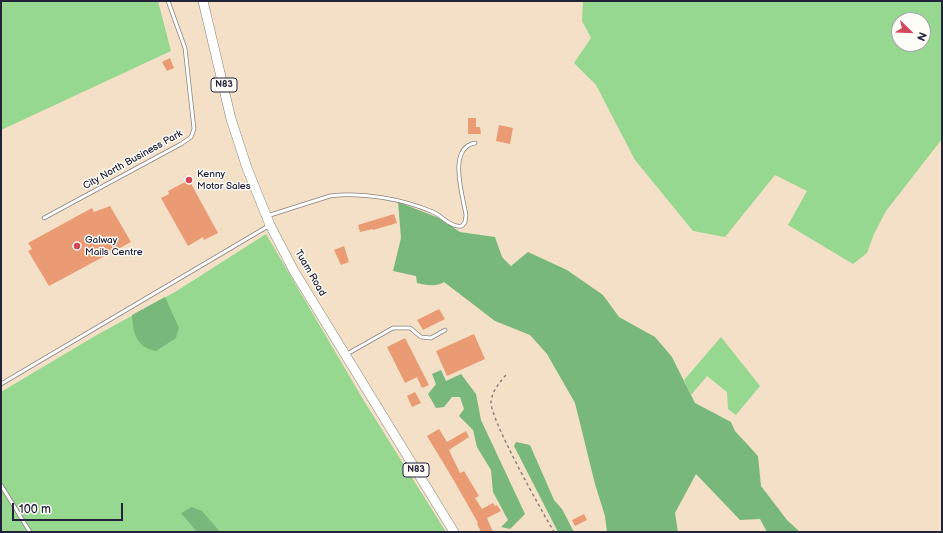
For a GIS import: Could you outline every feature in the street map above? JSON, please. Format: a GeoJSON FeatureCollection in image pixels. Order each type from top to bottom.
{"type":"FeatureCollection","features":[{"type":"Feature","properties":{"kind":"main road","name":"Tuam Road"},"geometry":{"type":"LineString","coordinates":[[203,1],[231,119],[270,225],[294,270],[454,532]]}},
{"type":"Feature","properties":{"kind":"lane","name":"City North Business Park"},"geometry":{"type":"LineString","coordinates":[[44,218],[181,144],[193,134],[194,129],[184,48],[168,1]]}},
{"type":"Feature","properties":{"kind":"lane"},"geometry":{"type":"LineString","coordinates":[[267,216],[330,196],[341,194],[394,199],[434,213],[453,225],[462,226],[465,222],[466,215],[459,174],[459,162],[462,151],[469,144],[475,143]]}},
{"type":"Feature","properties":{"kind":"lane"},"geometry":{"type":"LineString","coordinates":[[1,384],[270,225]]}},
{"type":"Feature","properties":{"kind":"lane"},"geometry":{"type":"LineString","coordinates":[[346,355],[393,328],[410,328],[421,337],[431,338],[445,330]]}},
{"type":"Feature","properties":{"kind":"lane"},"geometry":{"type":"LineString","coordinates":[[1,485],[30,532]]}},
{"type":"Feature","properties":{"kind":"path"},"geometry":{"type":"LineString","coordinates":[[506,375],[496,386],[491,402],[495,418],[539,506],[554,532]]}},
{"type":"Feature","properties":{"kind":"green space"},"geometry":{"type":"Polygon","coordinates":[[[1,1],[158,1],[171,51],[1,130],[1,1]]]}},
{"type":"Feature","properties":{"kind":"green space"},"geometry":{"type":"Polygon","coordinates":[[[583,1],[942,1],[942,139],[886,211],[874,234],[867,253],[853,264],[788,225],[807,191],[775,175],[725,237],[693,231],[635,160],[596,85],[574,63],[591,38],[582,21],[583,1]]]}},
{"type":"Feature","properties":{"kind":"green space"},"geometry":{"type":"Polygon","coordinates":[[[398,202],[439,218],[460,232],[495,237],[502,257],[511,266],[528,252],[567,270],[603,295],[619,317],[655,337],[672,357],[695,403],[731,422],[735,431],[758,456],[761,486],[787,520],[800,532],[767,532],[760,519],[740,520],[696,474],[675,513],[678,532],[607,532],[605,516],[595,484],[575,403],[547,354],[530,335],[495,321],[444,282],[434,285],[420,284],[417,283],[416,276],[393,271],[401,238],[398,202]]]}},
{"type":"Feature","properties":{"kind":"green space"},"geometry":{"type":"Polygon","coordinates":[[[266,234],[364,401],[446,532],[1,532],[1,392],[95,336],[175,292],[266,234]]]}},
{"type":"Feature","properties":{"kind":"green space"},"geometry":{"type":"Polygon","coordinates":[[[165,297],[179,328],[176,338],[156,351],[149,349],[140,343],[133,328],[132,315],[165,297]]]}},
{"type":"Feature","properties":{"kind":"green space"},"geometry":{"type":"Polygon","coordinates":[[[721,337],[760,386],[736,415],[728,409],[727,392],[707,376],[691,395],[684,380],[721,337]]]}},
{"type":"Feature","properties":{"kind":"green space"},"geometry":{"type":"Polygon","coordinates":[[[441,370],[446,381],[461,374],[476,394],[481,420],[525,514],[510,529],[501,527],[508,520],[493,492],[491,470],[477,447],[473,430],[459,416],[464,409],[460,397],[452,397],[444,407],[436,408],[428,394],[436,384],[432,374],[441,370]]]}},
{"type":"Feature","properties":{"kind":"green space"},"geometry":{"type":"Polygon","coordinates":[[[516,442],[530,445],[554,500],[562,509],[574,532],[558,532],[514,446],[516,442]]]}},
{"type":"Feature","properties":{"kind":"green space"},"geometry":{"type":"Polygon","coordinates":[[[192,507],[202,511],[220,532],[197,532],[181,513],[192,507]]]}},
{"type":"Feature","properties":{"kind":"building"},"geometry":{"type":"Polygon","coordinates":[[[170,58],[174,68],[167,71],[162,62],[170,58]]]}},
{"type":"Feature","properties":{"kind":"building"},"geometry":{"type":"Polygon","coordinates":[[[468,118],[476,118],[476,127],[480,127],[481,134],[468,134],[468,118]]]}},
{"type":"Feature","properties":{"kind":"building"},"geometry":{"type":"Polygon","coordinates":[[[499,125],[513,128],[510,144],[496,141],[499,125]]]}},
{"type":"Feature","properties":{"kind":"building"},"geometry":{"type":"Polygon","coordinates":[[[189,180],[218,233],[204,240],[203,237],[188,246],[161,198],[169,194],[168,191],[189,180]]]}},
{"type":"Feature","properties":{"kind":"building","name":"Galway Mails Centre"},"geometry":{"type":"Polygon","coordinates":[[[110,206],[131,242],[49,286],[28,251],[32,249],[28,243],[92,208],[94,212],[110,206]]]}},
{"type":"Feature","properties":{"kind":"building"},"geometry":{"type":"Polygon","coordinates":[[[394,214],[397,223],[360,232],[358,225],[394,214]]]}},
{"type":"Feature","properties":{"kind":"building"},"geometry":{"type":"Polygon","coordinates":[[[344,246],[349,262],[341,265],[334,250],[344,246]]]}},
{"type":"Feature","properties":{"kind":"building"},"geometry":{"type":"Polygon","coordinates":[[[439,309],[445,319],[423,330],[417,320],[439,309]]]}},
{"type":"Feature","properties":{"kind":"building"},"geometry":{"type":"Polygon","coordinates":[[[474,334],[485,359],[447,376],[436,351],[474,334]]]}},
{"type":"Feature","properties":{"kind":"building"},"geometry":{"type":"Polygon","coordinates":[[[405,338],[429,385],[422,388],[417,377],[405,383],[387,347],[405,338]]]}},
{"type":"Feature","properties":{"kind":"building"},"geometry":{"type":"Polygon","coordinates":[[[415,392],[421,403],[412,407],[407,396],[415,392]]]}},
{"type":"Feature","properties":{"kind":"building"},"geometry":{"type":"Polygon","coordinates":[[[439,429],[447,442],[466,431],[469,437],[449,450],[460,473],[464,471],[479,496],[475,498],[482,509],[493,503],[495,506],[497,505],[501,511],[487,518],[493,532],[481,532],[477,524],[478,523],[427,436],[439,429]]]}},
{"type":"Feature","properties":{"kind":"building"},"geometry":{"type":"Polygon","coordinates":[[[584,514],[587,520],[575,526],[572,520],[584,514]]]}},
{"type":"Feature","properties":{"kind":"place","name":"Kenny Motor Sales"},"geometry":{"type":"Point","coordinates":[189,180]}},
{"type":"Feature","properties":{"kind":"place","name":"Galway Mails Centre"},"geometry":{"type":"Point","coordinates":[77,246]}}]}
